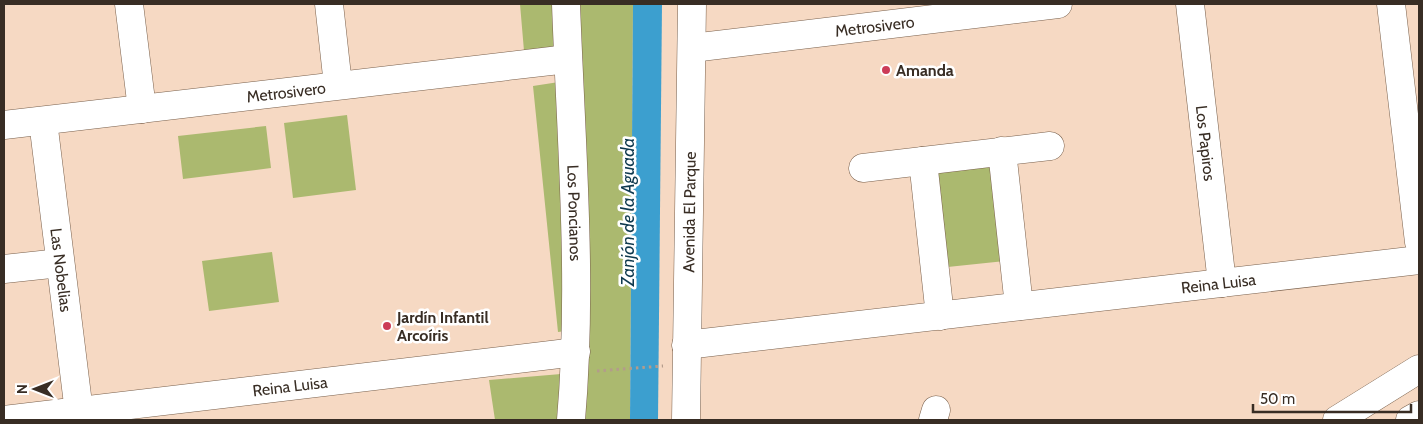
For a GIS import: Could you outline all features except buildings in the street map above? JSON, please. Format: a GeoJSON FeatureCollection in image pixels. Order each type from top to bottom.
{"type":"FeatureCollection","features":[{"type":"Feature","properties":{"kind":"street"},"geometry":{"type":"LineString","coordinates":[[129,4],[142,109]]}},
{"type":"Feature","properties":{"kind":"street"},"geometry":{"type":"LineString","coordinates":[[329,4],[338,85]]}},
{"type":"Feature","properties":{"kind":"street","name":"Los Poncianos"},"geometry":{"type":"LineString","coordinates":[[566,4],[574,191],[576,352],[571,420]]}},
{"type":"Feature","properties":{"kind":"street","name":"Avenida El Parque"},"geometry":{"type":"LineString","coordinates":[[686,420],[679,355],[692,48],[692,4]]}},
{"type":"Feature","properties":{"kind":"street","name":"Metrosivero"},"geometry":{"type":"LineString","coordinates":[[692,48],[1047,4]]}},
{"type":"Feature","properties":{"kind":"street","name":"Los Papiros"},"geometry":{"type":"LineString","coordinates":[[1190,4],[1222,283]]}},
{"type":"Feature","properties":{"kind":"street"},"geometry":{"type":"LineString","coordinates":[[1391,4],[1411,104],[1419,242]]}},
{"type":"Feature","properties":{"kind":"street","name":"Metrosivero"},"geometry":{"type":"LineString","coordinates":[[4,125],[568,59]]}},
{"type":"Feature","properties":{"kind":"street","name":"Las Nobelias"},"geometry":{"type":"LineString","coordinates":[[43,121],[79,416]]}},
{"type":"Feature","properties":{"kind":"street"},"geometry":{"type":"LineString","coordinates":[[864,168],[1050,146]]}},
{"type":"Feature","properties":{"kind":"street"},"geometry":{"type":"LineString","coordinates":[[1002,152],[1019,306]]}},
{"type":"Feature","properties":{"kind":"street"},"geometry":{"type":"LineString","coordinates":[[924,161],[940,316]]}},
{"type":"Feature","properties":{"kind":"street","name":"Reina Luisa"},"geometry":{"type":"LineString","coordinates":[[679,355],[940,316],[1419,260]]}},
{"type":"Feature","properties":{"kind":"street"},"geometry":{"type":"LineString","coordinates":[[4,269],[60,263]]}},
{"type":"Feature","properties":{"kind":"street","name":"Reina Luisa"},"geometry":{"type":"LineString","coordinates":[[4,420],[79,416],[576,352]]}},
{"type":"Feature","properties":{"kind":"street"},"geometry":{"type":"LineString","coordinates":[[1337,420],[1419,369]]}},
{"type":"Feature","properties":{"kind":"street"},"geometry":{"type":"LineString","coordinates":[[1410,420],[1419,414]]}},
{"type":"Feature","properties":{"kind":"path"},"geometry":{"type":"LineString","coordinates":[[611,370],[679,355]]}},
{"type":"Feature","properties":{"kind":"green space"},"geometry":{"type":"Polygon","coordinates":[[[520,4],[554,4],[555,47],[524,51],[520,4]]]}},
{"type":"Feature","properties":{"kind":"green space"},"geometry":{"type":"Polygon","coordinates":[[[575,4],[633,4],[630,420],[582,420],[575,4]]]}},
{"type":"Feature","properties":{"kind":"green space"},"geometry":{"type":"Polygon","coordinates":[[[559,82],[566,331],[558,332],[533,86],[559,82]]]}},
{"type":"Feature","properties":{"kind":"green space"},"geometry":{"type":"Polygon","coordinates":[[[347,115],[356,190],[293,198],[284,123],[347,115]]]}},
{"type":"Feature","properties":{"kind":"green space"},"geometry":{"type":"Polygon","coordinates":[[[266,126],[271,168],[183,179],[178,136],[266,126]]]}},
{"type":"Feature","properties":{"kind":"green space"},"geometry":{"type":"Polygon","coordinates":[[[994,162],[1005,261],[938,268],[927,169],[994,162]]]}},
{"type":"Feature","properties":{"kind":"green space"},"geometry":{"type":"Polygon","coordinates":[[[272,252],[279,302],[209,311],[202,261],[272,252]]]}},
{"type":"Feature","properties":{"kind":"green space"},"geometry":{"type":"Polygon","coordinates":[[[561,374],[557,420],[495,420],[489,380],[561,374]]]}},
{"type":"Feature","properties":{"kind":"water"},"geometry":{"type":"Polygon","coordinates":[[[633,4],[662,4],[658,420],[630,420],[633,4]]]}},
{"type":"Feature","properties":{"kind":"place","name":"Amanda"},"geometry":{"type":"Point","coordinates":[886,70]}},
{"type":"Feature","properties":{"kind":"place","name":"Jardín Infantil Arcoíris"},"geometry":{"type":"Point","coordinates":[387,326]}},
{"type":"Feature","properties":{"kind":"water label","name":"Zanjón de la Aguada"},"geometry":{"type":"Point","coordinates":[628,212]}}]}
